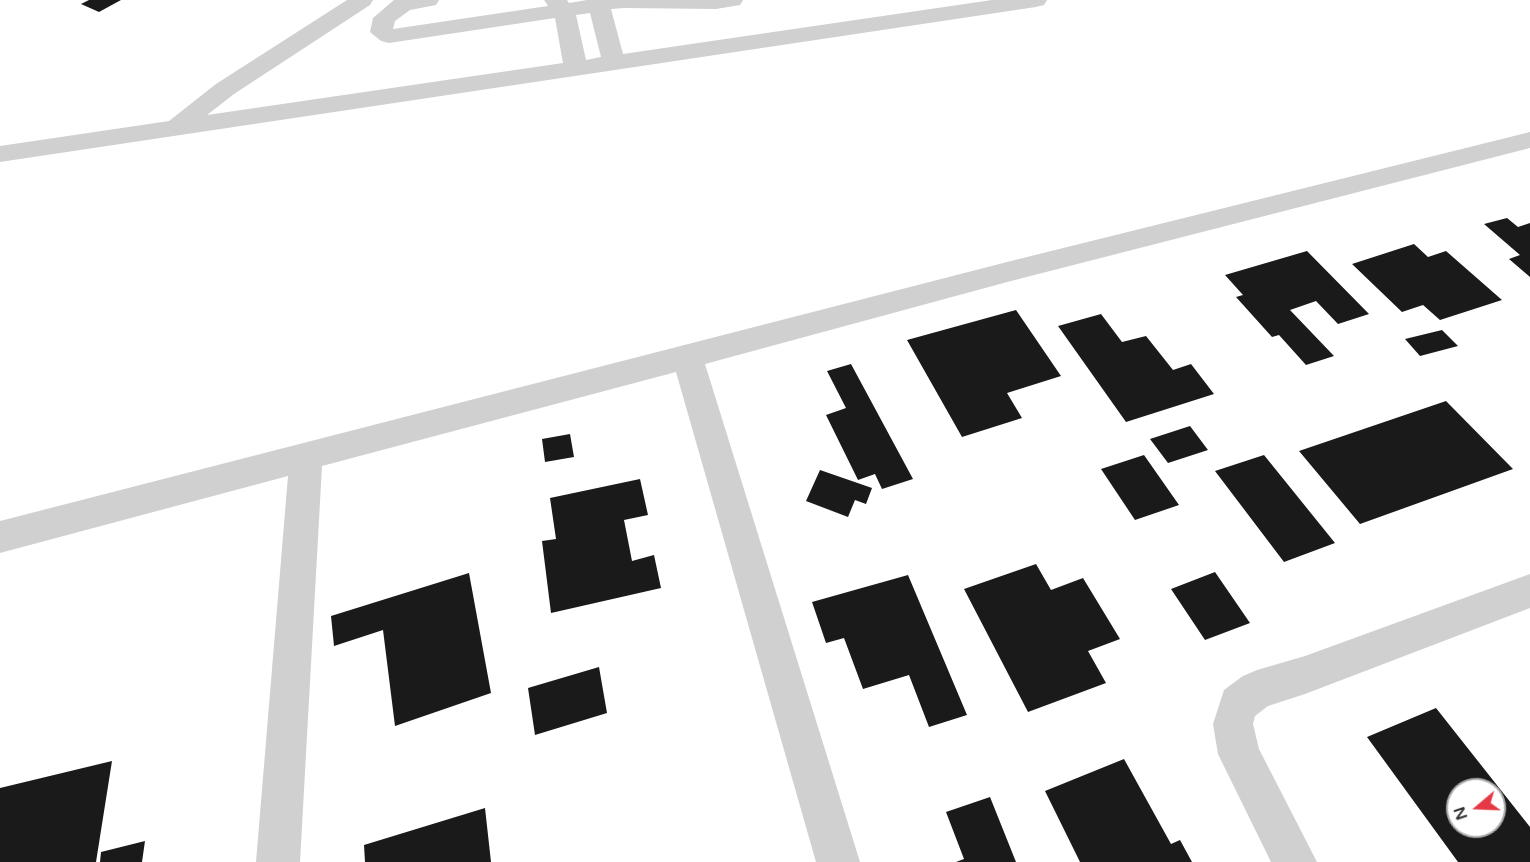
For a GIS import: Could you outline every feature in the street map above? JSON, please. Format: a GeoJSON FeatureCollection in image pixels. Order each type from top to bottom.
{"type":"FeatureCollection","features":[{"type":"Feature","properties":{"kind":"street"},"geometry":{"type":"LineString","coordinates":[[176,128],[225,89],[362,0]]}},
{"type":"Feature","properties":{"kind":"street"},"geometry":{"type":"LineString","coordinates":[[428,0],[403,4],[384,18],[381,32],[389,36],[560,5],[732,0]]}},
{"type":"Feature","properties":{"kind":"street"},"geometry":{"type":"LineString","coordinates":[[0,154],[1036,0]]}},
{"type":"Feature","properties":{"kind":"street"},"geometry":{"type":"LineString","coordinates":[[560,5],[576,68]]}},
{"type":"Feature","properties":{"kind":"street"},"geometry":{"type":"LineString","coordinates":[[598,5],[614,63]]}},
{"type":"Feature","properties":{"kind":"street"},"geometry":{"type":"LineString","coordinates":[[0,537],[1011,272],[1530,140]]}},
{"type":"Feature","properties":{"kind":"street"},"geometry":{"type":"LineString","coordinates":[[687,357],[838,862]]}},
{"type":"Feature","properties":{"kind":"street"},"geometry":{"type":"LineString","coordinates":[[278,862],[306,456]]}},
{"type":"Feature","properties":{"kind":"street"},"geometry":{"type":"LineString","coordinates":[[1295,862],[1239,754],[1233,724],[1238,704],[1257,690],[1305,675],[1530,591]]}},
{"type":"Feature","properties":{"kind":"building"},"geometry":{"type":"Polygon","coordinates":[[[89,0],[121,0],[99,12],[81,4],[89,0]]]}},
{"type":"Feature","properties":{"kind":"building"},"geometry":{"type":"Polygon","coordinates":[[[1507,218],[1518,227],[1530,223],[1530,277],[1509,259],[1520,255],[1484,224],[1507,218]]]}},
{"type":"Feature","properties":{"kind":"building"},"geometry":{"type":"Polygon","coordinates":[[[1414,244],[1428,257],[1446,251],[1502,300],[1440,320],[1423,305],[1402,312],[1352,264],[1414,244]]]}},
{"type":"Feature","properties":{"kind":"building"},"geometry":{"type":"Polygon","coordinates":[[[1307,251],[1369,314],[1338,324],[1316,301],[1290,310],[1334,356],[1306,365],[1279,335],[1272,337],[1236,297],[1243,295],[1225,275],[1307,251]]]}},
{"type":"Feature","properties":{"kind":"building"},"geometry":{"type":"Polygon","coordinates":[[[1016,310],[1061,376],[1007,393],[1022,418],[962,437],[907,340],[1016,310]]]}},
{"type":"Feature","properties":{"kind":"building"},"geometry":{"type":"Polygon","coordinates":[[[1101,314],[1122,342],[1146,336],[1173,370],[1191,364],[1214,394],[1126,422],[1058,326],[1101,314]]]}},
{"type":"Feature","properties":{"kind":"building"},"geometry":{"type":"Polygon","coordinates":[[[1442,330],[1458,346],[1420,356],[1405,339],[1442,330]]]}},
{"type":"Feature","properties":{"kind":"building"},"geometry":{"type":"Polygon","coordinates":[[[851,364],[913,479],[882,489],[875,474],[858,480],[826,415],[846,408],[827,371],[851,364]]]}},
{"type":"Feature","properties":{"kind":"building"},"geometry":{"type":"Polygon","coordinates":[[[1446,401],[1513,469],[1360,524],[1299,451],[1446,401]]]}},
{"type":"Feature","properties":{"kind":"building"},"geometry":{"type":"Polygon","coordinates":[[[1190,426],[1208,450],[1168,463],[1150,439],[1190,426]]]}},
{"type":"Feature","properties":{"kind":"building"},"geometry":{"type":"Polygon","coordinates":[[[570,434],[574,457],[545,462],[542,439],[570,434]]]}},
{"type":"Feature","properties":{"kind":"building"},"geometry":{"type":"Polygon","coordinates":[[[1144,455],[1179,505],[1135,520],[1101,469],[1144,455]]]}},
{"type":"Feature","properties":{"kind":"building"},"geometry":{"type":"Polygon","coordinates":[[[1264,455],[1335,543],[1284,562],[1215,471],[1264,455]]]}},
{"type":"Feature","properties":{"kind":"building"},"geometry":{"type":"Polygon","coordinates":[[[820,470],[872,488],[866,504],[855,500],[848,517],[806,501],[820,470]]]}},
{"type":"Feature","properties":{"kind":"building"},"geometry":{"type":"Polygon","coordinates":[[[640,479],[648,515],[624,520],[632,561],[654,555],[661,588],[551,613],[542,541],[556,539],[550,498],[640,479]]]}},
{"type":"Feature","properties":{"kind":"building"},"geometry":{"type":"Polygon","coordinates":[[[1036,564],[1051,590],[1083,578],[1120,639],[1088,651],[1106,683],[1028,712],[964,589],[1036,564]]]}},
{"type":"Feature","properties":{"kind":"building"},"geometry":{"type":"Polygon","coordinates":[[[1215,572],[1250,623],[1205,640],[1171,589],[1215,572]]]}},
{"type":"Feature","properties":{"kind":"building"},"geometry":{"type":"Polygon","coordinates":[[[469,573],[491,693],[395,726],[383,630],[334,646],[331,616],[469,573]]]}},
{"type":"Feature","properties":{"kind":"building"},"geometry":{"type":"Polygon","coordinates":[[[908,575],[967,715],[929,727],[909,675],[863,689],[844,638],[826,643],[812,602],[908,575]]]}},
{"type":"Feature","properties":{"kind":"building"},"geometry":{"type":"Polygon","coordinates":[[[599,667],[607,713],[535,735],[528,688],[599,667]]]}},
{"type":"Feature","properties":{"kind":"building"},"geometry":{"type":"Polygon","coordinates":[[[1436,708],[1491,778],[1446,778],[1446,838],[1506,838],[1506,797],[1530,827],[1530,862],[1458,862],[1367,737],[1436,708]]]}},
{"type":"Feature","properties":{"kind":"building"},"geometry":{"type":"Polygon","coordinates":[[[1124,759],[1171,844],[1180,840],[1192,862],[1080,862],[1045,791],[1124,759]]]}},
{"type":"Feature","properties":{"kind":"building"},"geometry":{"type":"Polygon","coordinates":[[[112,761],[96,862],[0,862],[0,788],[112,761]]]}},
{"type":"Feature","properties":{"kind":"building"},"geometry":{"type":"Polygon","coordinates":[[[990,797],[1016,862],[956,862],[964,859],[946,812],[990,797]]]}},
{"type":"Feature","properties":{"kind":"building"},"geometry":{"type":"Polygon","coordinates":[[[485,808],[491,862],[365,862],[364,845],[485,808]]]}},
{"type":"Feature","properties":{"kind":"building"},"geometry":{"type":"Polygon","coordinates":[[[145,841],[142,862],[100,862],[101,852],[145,841]]]}}]}
